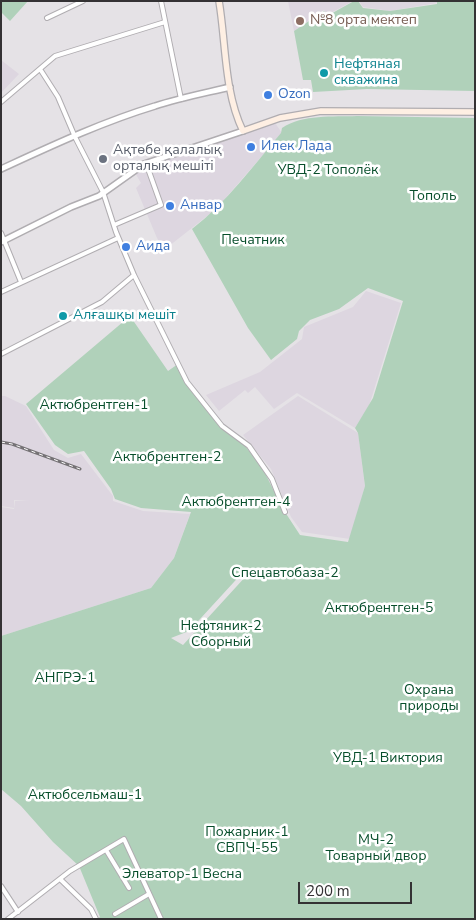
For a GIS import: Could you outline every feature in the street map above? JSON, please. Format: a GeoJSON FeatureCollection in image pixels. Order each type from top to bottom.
{"type":"FeatureCollection","features":[{"type":"Feature","properties":{"kind":"main road"},"geometry":{"type":"LineString","coordinates":[[219,1],[230,87],[237,118],[243,131],[280,118],[321,111],[475,112]]}},
{"type":"Feature","properties":{"kind":"street"},"geometry":{"type":"LineString","coordinates":[[47,18],[83,1]]}},
{"type":"Feature","properties":{"kind":"street"},"geometry":{"type":"LineString","coordinates":[[161,1],[181,99]]}},
{"type":"Feature","properties":{"kind":"street"},"geometry":{"type":"LineString","coordinates":[[1,102],[55,56],[165,22]]}},
{"type":"Feature","properties":{"kind":"street"},"geometry":{"type":"LineString","coordinates":[[40,69],[58,97],[75,137],[103,192],[118,238],[134,275],[187,382],[222,426],[249,446],[272,479],[285,512]]}},
{"type":"Feature","properties":{"kind":"street"},"geometry":{"type":"LineString","coordinates":[[1,170],[128,115],[230,87]]}},
{"type":"Feature","properties":{"kind":"street"},"geometry":{"type":"LineString","coordinates":[[3,241],[71,207],[99,196],[146,163],[243,131]]}},
{"type":"Feature","properties":{"kind":"street"},"geometry":{"type":"LineString","coordinates":[[114,225],[161,205],[146,163]]}},
{"type":"Feature","properties":{"kind":"street"},"geometry":{"type":"LineString","coordinates":[[1,233],[21,282]]}},
{"type":"Feature","properties":{"kind":"street"},"geometry":{"type":"LineString","coordinates":[[1,292],[118,238]]}},
{"type":"Feature","properties":{"kind":"street"},"geometry":{"type":"LineString","coordinates":[[1,354],[102,302],[134,275]]}},
{"type":"Feature","properties":{"kind":"street"},"geometry":{"type":"LineString","coordinates":[[8,919],[70,871],[124,839],[161,919]]}},
{"type":"Feature","properties":{"kind":"street"},"geometry":{"type":"LineString","coordinates":[[106,850],[129,888]]}},
{"type":"Feature","properties":{"kind":"street"},"geometry":{"type":"LineString","coordinates":[[60,879],[91,910],[96,919]]}},
{"type":"Feature","properties":{"kind":"street"},"geometry":{"type":"LineString","coordinates":[[1,886],[18,912]]}},
{"type":"Feature","properties":{"kind":"street"},"geometry":{"type":"LineString","coordinates":[[115,914],[149,894]]}},
{"type":"Feature","properties":{"kind":"shaded area","name":"№8 орта мектеп"},"geometry":{"type":"Polygon","coordinates":[[[288,1],[353,1],[327,15],[324,10],[294,31],[288,1]]]}},
{"type":"Feature","properties":{"kind":"shaded area","name":"№8 орта мектеп"},"geometry":{"type":"Polygon","coordinates":[[[359,1],[437,1],[437,3],[390,11],[363,7],[359,1]]]}},
{"type":"Feature","properties":{"kind":"shaded area"},"geometry":{"type":"Polygon","coordinates":[[[1,60],[19,74],[1,93],[1,60]]]}},
{"type":"Feature","properties":{"kind":"shaded area"},"geometry":{"type":"Polygon","coordinates":[[[273,120],[282,133],[216,209],[164,250],[136,188],[141,183],[134,171],[146,163],[273,120]]]}},
{"type":"Feature","properties":{"kind":"shaded area"},"geometry":{"type":"Polygon","coordinates":[[[366,291],[401,303],[369,406],[355,428],[297,393],[274,409],[255,387],[248,393],[245,390],[219,411],[206,395],[260,372],[302,339],[304,327],[353,307],[366,291]]]}},
{"type":"Feature","properties":{"kind":"shaded area"},"geometry":{"type":"Polygon","coordinates":[[[1,396],[26,406],[54,450],[68,458],[81,454],[113,496],[113,501],[143,511],[190,514],[174,558],[151,588],[1,636],[1,507],[14,509],[15,501],[29,501],[14,500],[14,508],[1,506],[1,396]]]}},
{"type":"Feature","properties":{"kind":"shaded area"},"geometry":{"type":"Polygon","coordinates":[[[298,396],[358,433],[365,486],[350,539],[302,532],[291,517],[271,469],[243,435],[298,396]]]}},
{"type":"Feature","properties":{"kind":"green space"},"geometry":{"type":"Polygon","coordinates":[[[1,1],[28,1],[10,21],[1,12],[1,1]]]}},
{"type":"Feature","properties":{"kind":"green space"},"geometry":{"type":"Polygon","coordinates":[[[354,1],[358,1],[363,8],[390,11],[437,4],[437,1],[475,1],[475,91],[367,89],[313,92],[311,80],[303,80],[294,31],[324,11],[327,16],[354,1]]]}},
{"type":"Feature","properties":{"kind":"green space"},"geometry":{"type":"Polygon","coordinates":[[[348,116],[475,118],[475,919],[97,919],[100,917],[79,866],[53,842],[21,806],[1,789],[1,636],[151,588],[174,558],[191,512],[141,508],[115,499],[111,489],[84,451],[68,454],[55,445],[26,404],[130,316],[168,371],[178,364],[187,382],[221,424],[246,447],[263,469],[283,509],[300,535],[348,542],[365,486],[358,433],[355,428],[373,398],[403,301],[368,288],[339,309],[310,320],[299,331],[297,339],[271,360],[248,328],[192,229],[217,207],[239,183],[281,133],[282,128],[299,120],[309,118],[348,116]],[[245,570],[189,631],[171,638],[183,645],[247,575],[245,570]]]}},
{"type":"Feature","properties":{"kind":"railway"},"geometry":{"type":"LineString","coordinates":[[1,442],[12,444],[80,469]]}},
{"type":"Feature","properties":{"kind":"place","name":"№8 орта мектеп"},"geometry":{"type":"Point","coordinates":[300,21]}},
{"type":"Feature","properties":{"kind":"place","name":"Нефтяная скважина"},"geometry":{"type":"Point","coordinates":[324,73]}},
{"type":"Feature","properties":{"kind":"place","name":"Ozon"},"geometry":{"type":"Point","coordinates":[268,95]}},
{"type":"Feature","properties":{"kind":"place","name":"Илек Лада"},"geometry":{"type":"Point","coordinates":[251,147]}},
{"type":"Feature","properties":{"kind":"place","name":"Ақтөбе қалалық орталық мешіті"},"geometry":{"type":"Point","coordinates":[103,159]}},
{"type":"Feature","properties":{"kind":"place","name":"Анвар"},"geometry":{"type":"Point","coordinates":[170,206]}},
{"type":"Feature","properties":{"kind":"place","name":"Аида"},"geometry":{"type":"Point","coordinates":[126,247]}},
{"type":"Feature","properties":{"kind":"place","name":"Алғашқы мешіт"},"geometry":{"type":"Point","coordinates":[63,316]}},
{"type":"Feature","properties":{"kind":"park label","name":"УВД-2 Тополёк"},"geometry":{"type":"Point","coordinates":[328,171]}},
{"type":"Feature","properties":{"kind":"park label","name":"Тополь"},"geometry":{"type":"Point","coordinates":[433,197]}},
{"type":"Feature","properties":{"kind":"park label","name":"Печатник"},"geometry":{"type":"Point","coordinates":[253,241]}},
{"type":"Feature","properties":{"kind":"park label","name":"Актюбрентген-1"},"geometry":{"type":"Point","coordinates":[94,406]}},
{"type":"Feature","properties":{"kind":"park label","name":"Актюбрентген-2"},"geometry":{"type":"Point","coordinates":[167,458]}},
{"type":"Feature","properties":{"kind":"park label","name":"Актюбрентген-4"},"geometry":{"type":"Point","coordinates":[236,503]}},
{"type":"Feature","properties":{"kind":"park label","name":"Спецавтобаза-2"},"geometry":{"type":"Point","coordinates":[285,574]}},
{"type":"Feature","properties":{"kind":"park label","name":"Актюбрентген-5"},"geometry":{"type":"Point","coordinates":[379,609]}},
{"type":"Feature","properties":{"kind":"park label","name":"Нефтяник-2 Сборный"},"geometry":{"type":"Point","coordinates":[221,636]}},
{"type":"Feature","properties":{"kind":"park label","name":"АНГРЭ-1"},"geometry":{"type":"Point","coordinates":[65,679]}},
{"type":"Feature","properties":{"kind":"park label","name":"Охрана природы"},"geometry":{"type":"Point","coordinates":[429,700]}},
{"type":"Feature","properties":{"kind":"park label","name":"УВД-1 Виктория"},"geometry":{"type":"Point","coordinates":[388,759]}},
{"type":"Feature","properties":{"kind":"park label","name":"Актюбсельмаш-1"},"geometry":{"type":"Point","coordinates":[85,796]}},
{"type":"Feature","properties":{"kind":"park label","name":"Пожарник-1 СВПЧ-55"},"geometry":{"type":"Point","coordinates":[247,842]}},
{"type":"Feature","properties":{"kind":"park label","name":"МЧ-2 Товарный двор"},"geometry":{"type":"Point","coordinates":[376,850]}},
{"type":"Feature","properties":{"kind":"park label","name":"Элеватор-1 Весна"},"geometry":{"type":"Point","coordinates":[182,875]}}]}
